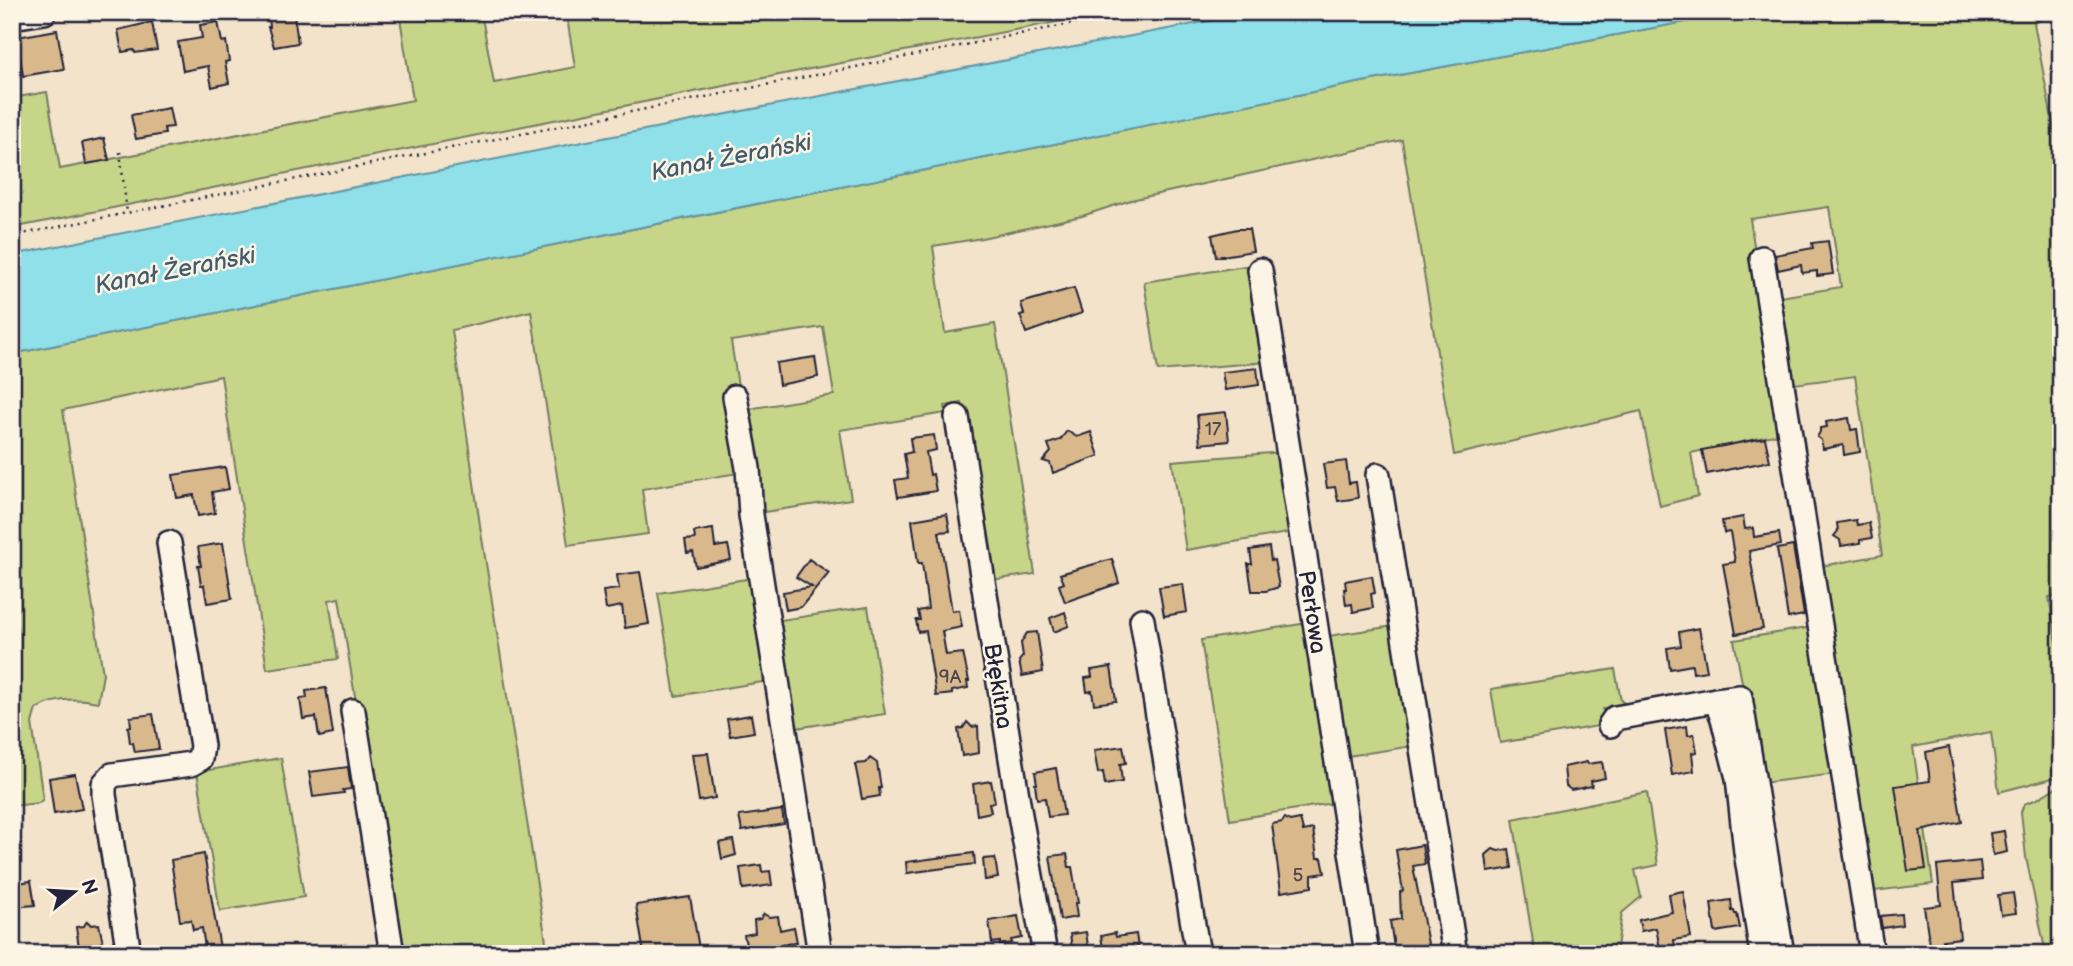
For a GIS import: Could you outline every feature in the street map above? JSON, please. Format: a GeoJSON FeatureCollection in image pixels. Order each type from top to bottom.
{"type":"FeatureCollection","features":[{"type":"Feature","properties":{"kind":"street"},"geometry":{"type":"LineString","coordinates":[[12,18],[44,12]]}},
{"type":"Feature","properties":{"kind":"street"},"geometry":{"type":"LineString","coordinates":[[1762,258],[1872,954]]}},
{"type":"Feature","properties":{"kind":"street","name":"Perłowa"},"geometry":{"type":"LineString","coordinates":[[1259,270],[1367,954]]}},
{"type":"Feature","properties":{"kind":"street"},"geometry":{"type":"LineString","coordinates":[[735,397],[748,468],[751,515],[820,954]]}},
{"type":"Feature","properties":{"kind":"street","name":"Błękitna"},"geometry":{"type":"LineString","coordinates":[[957,417],[1020,815],[1045,954]]}},
{"type":"Feature","properties":{"kind":"street"},"geometry":{"type":"LineString","coordinates":[[1378,475],[1455,954]]}},
{"type":"Feature","properties":{"kind":"street"},"geometry":{"type":"LineString","coordinates":[[129,954],[104,784],[112,775],[191,764],[200,759],[201,753],[169,543]]}},
{"type":"Feature","properties":{"kind":"street"},"geometry":{"type":"LineString","coordinates":[[1142,620],[1198,954]]}},
{"type":"Feature","properties":{"kind":"street"},"geometry":{"type":"LineString","coordinates":[[1610,724],[1615,718],[1740,696],[1782,954]]}},
{"type":"Feature","properties":{"kind":"street"},"geometry":{"type":"LineString","coordinates":[[1716,700],[1738,778],[1762,954]]}},
{"type":"Feature","properties":{"kind":"street"},"geometry":{"type":"LineString","coordinates":[[353,711],[392,954]]}},
{"type":"Feature","properties":{"kind":"path"},"geometry":{"type":"LineString","coordinates":[[12,236],[1130,12]]}},
{"type":"Feature","properties":{"kind":"path"},"geometry":{"type":"LineString","coordinates":[[120,152],[127,213]]}},
{"type":"Feature","properties":{"kind":"green space"},"geometry":{"type":"Polygon","coordinates":[[[399,12],[481,12],[494,83],[575,67],[566,12],[1109,12],[12,228],[12,98],[47,92],[60,169],[413,100],[399,12]]]}},
{"type":"Feature","properties":{"kind":"green space"},"geometry":{"type":"Polygon","coordinates":[[[1739,12],[2054,12],[2034,23],[2061,167],[2061,595],[2049,597],[2061,666],[2061,776],[1999,792],[1991,732],[1913,747],[1933,884],[1866,892],[1816,567],[1882,555],[1855,376],[1787,385],[1774,298],[1841,287],[1829,207],[1750,219],[1783,433],[1691,453],[1698,496],[1660,506],[1641,411],[1454,455],[1402,140],[1131,200],[1082,216],[933,246],[945,333],[995,324],[1035,574],[992,580],[962,403],[945,406],[946,413],[840,430],[851,499],[757,513],[742,410],[834,395],[823,327],[731,341],[738,386],[730,387],[744,472],[642,489],[648,534],[568,545],[531,311],[452,330],[548,954],[397,954],[339,598],[329,600],[338,659],[267,669],[221,376],[63,410],[103,674],[98,702],[66,700],[36,709],[32,723],[43,799],[39,803],[12,806],[12,354],[1362,82],[1739,12]]]}},
{"type":"Feature","properties":{"kind":"green space"},"geometry":{"type":"Polygon","coordinates":[[[1252,265],[1267,362],[1158,371],[1144,282],[1252,265]]]}},
{"type":"Feature","properties":{"kind":"green space"},"geometry":{"type":"Polygon","coordinates":[[[1282,452],[1294,532],[1186,550],[1172,461],[1282,452]]]}},
{"type":"Feature","properties":{"kind":"green space"},"geometry":{"type":"Polygon","coordinates":[[[753,578],[769,681],[675,696],[658,593],[753,578]]]}},
{"type":"Feature","properties":{"kind":"green space"},"geometry":{"type":"Polygon","coordinates":[[[868,607],[885,714],[790,729],[774,621],[868,607]]]}},
{"type":"Feature","properties":{"kind":"green space"},"geometry":{"type":"Polygon","coordinates":[[[1308,623],[1339,802],[1230,820],[1201,640],[1308,623]]]}},
{"type":"Feature","properties":{"kind":"green space"},"geometry":{"type":"Polygon","coordinates":[[[1394,626],[1413,746],[1341,757],[1322,637],[1394,626]]]}},
{"type":"Feature","properties":{"kind":"green space"},"geometry":{"type":"Polygon","coordinates":[[[1813,627],[1836,774],[1761,783],[1734,640],[1813,627]]]}},
{"type":"Feature","properties":{"kind":"green space"},"geometry":{"type":"Polygon","coordinates":[[[1615,669],[1621,701],[1627,704],[1603,709],[1604,725],[1500,743],[1491,689],[1615,669]]]}},
{"type":"Feature","properties":{"kind":"green space"},"geometry":{"type":"Polygon","coordinates":[[[281,758],[304,897],[220,911],[197,772],[281,758]]]}},
{"type":"Feature","properties":{"kind":"green space"},"geometry":{"type":"Polygon","coordinates":[[[2061,787],[2061,954],[2046,954],[2026,857],[2021,812],[2024,804],[2061,787]]]}},
{"type":"Feature","properties":{"kind":"green space"},"geometry":{"type":"Polygon","coordinates":[[[1647,792],[1658,865],[1635,870],[1641,897],[1622,913],[1616,954],[1535,954],[1513,819],[1647,792]]]}},
{"type":"Feature","properties":{"kind":"water","name":"Kanał Żerański"},"geometry":{"type":"Polygon","coordinates":[[[1256,12],[1739,12],[1362,82],[12,354],[12,255],[1256,12]]]}},
{"type":"Feature","properties":{"kind":"building"},"geometry":{"type":"Polygon","coordinates":[[[294,14],[298,43],[274,47],[268,27],[269,18],[294,14]]]}},
{"type":"Feature","properties":{"kind":"building"},"geometry":{"type":"Polygon","coordinates":[[[152,22],[157,50],[122,52],[118,30],[152,22]]]}},
{"type":"Feature","properties":{"kind":"building"},"geometry":{"type":"Polygon","coordinates":[[[218,22],[222,42],[226,41],[229,61],[225,62],[229,83],[212,87],[208,66],[183,71],[178,42],[202,38],[200,25],[218,22]]]}},
{"type":"Feature","properties":{"kind":"building"},"geometry":{"type":"Polygon","coordinates":[[[57,30],[64,69],[23,76],[17,37],[57,30]]]}},
{"type":"Feature","properties":{"kind":"building"},"geometry":{"type":"Polygon","coordinates":[[[169,108],[173,127],[164,128],[165,134],[136,139],[131,115],[169,108]]]}},
{"type":"Feature","properties":{"kind":"building"},"geometry":{"type":"Polygon","coordinates":[[[104,138],[109,160],[86,164],[82,143],[104,138]]]}},
{"type":"Feature","properties":{"kind":"building"},"geometry":{"type":"Polygon","coordinates":[[[1249,229],[1253,251],[1216,257],[1212,235],[1249,229]]]}},
{"type":"Feature","properties":{"kind":"building"},"geometry":{"type":"Polygon","coordinates":[[[1828,241],[1833,274],[1817,276],[1817,271],[1802,273],[1801,265],[1778,270],[1775,255],[1813,248],[1812,243],[1828,241]]]}},
{"type":"Feature","properties":{"kind":"building"},"geometry":{"type":"Polygon","coordinates":[[[1074,288],[1082,313],[1026,333],[1020,315],[1024,314],[1021,303],[1074,288]]]}},
{"type":"Feature","properties":{"kind":"building"},"geometry":{"type":"Polygon","coordinates":[[[815,357],[818,377],[779,385],[776,363],[815,357]]]}},
{"type":"Feature","properties":{"kind":"building"},"geometry":{"type":"Polygon","coordinates":[[[1257,368],[1259,385],[1225,390],[1222,372],[1257,368]]]}},
{"type":"Feature","properties":{"kind":"building"},"geometry":{"type":"Polygon","coordinates":[[[1226,412],[1229,441],[1200,444],[1197,415],[1226,412]]]}},
{"type":"Feature","properties":{"kind":"building"},"geometry":{"type":"Polygon","coordinates":[[[1849,418],[1851,430],[1857,429],[1860,452],[1844,455],[1843,445],[1823,449],[1821,440],[1817,437],[1820,428],[1827,427],[1826,422],[1849,418]]]}},
{"type":"Feature","properties":{"kind":"building"},"geometry":{"type":"Polygon","coordinates":[[[1067,431],[1077,437],[1091,432],[1099,456],[1053,473],[1050,463],[1043,461],[1051,452],[1048,444],[1060,440],[1067,431]]]}},
{"type":"Feature","properties":{"kind":"building"},"geometry":{"type":"Polygon","coordinates":[[[934,435],[936,450],[926,452],[936,491],[898,497],[895,480],[908,478],[904,454],[912,452],[910,438],[934,435]]]}},
{"type":"Feature","properties":{"kind":"building"},"geometry":{"type":"Polygon","coordinates":[[[1765,438],[1770,461],[1707,474],[1702,450],[1765,438]]]}},
{"type":"Feature","properties":{"kind":"building"},"geometry":{"type":"Polygon","coordinates":[[[1346,461],[1349,483],[1356,482],[1358,498],[1338,501],[1335,487],[1327,488],[1323,464],[1346,461]]]}},
{"type":"Feature","properties":{"kind":"building"},"geometry":{"type":"Polygon","coordinates":[[[225,467],[229,489],[212,492],[215,513],[198,516],[194,495],[177,498],[173,475],[225,467]]]}},
{"type":"Feature","properties":{"kind":"building"},"geometry":{"type":"Polygon","coordinates":[[[947,514],[950,531],[939,532],[952,611],[959,610],[962,627],[942,631],[946,655],[963,653],[969,681],[968,688],[936,696],[926,631],[918,632],[916,620],[920,620],[918,611],[928,609],[922,563],[918,563],[912,520],[947,514]]]}},
{"type":"Feature","properties":{"kind":"building"},"geometry":{"type":"Polygon","coordinates":[[[1743,517],[1745,529],[1753,528],[1754,537],[1779,533],[1781,545],[1749,551],[1763,629],[1736,634],[1723,564],[1735,562],[1730,532],[1724,533],[1722,521],[1743,517]]]}},
{"type":"Feature","properties":{"kind":"building"},"geometry":{"type":"Polygon","coordinates":[[[1856,520],[1857,525],[1869,523],[1872,538],[1841,546],[1840,540],[1834,536],[1838,531],[1837,523],[1856,520]]]}},
{"type":"Feature","properties":{"kind":"building"},"geometry":{"type":"Polygon","coordinates":[[[713,529],[715,547],[728,545],[731,560],[696,567],[693,552],[687,553],[685,540],[695,539],[694,532],[713,529]]]}},
{"type":"Feature","properties":{"kind":"building"},"geometry":{"type":"Polygon","coordinates":[[[223,543],[232,599],[207,603],[204,585],[201,585],[198,547],[223,543]]]}},
{"type":"Feature","properties":{"kind":"building"},"geometry":{"type":"Polygon","coordinates":[[[1793,546],[1804,615],[1788,618],[1777,549],[1793,546]]]}},
{"type":"Feature","properties":{"kind":"building"},"geometry":{"type":"Polygon","coordinates":[[[1269,547],[1279,587],[1252,591],[1248,564],[1252,564],[1250,550],[1269,547]]]}},
{"type":"Feature","properties":{"kind":"building"},"geometry":{"type":"Polygon","coordinates":[[[809,559],[829,573],[801,607],[786,610],[783,592],[812,587],[796,577],[809,559]]]}},
{"type":"Feature","properties":{"kind":"building"},"geometry":{"type":"Polygon","coordinates":[[[1112,559],[1119,583],[1065,602],[1059,585],[1064,583],[1060,574],[1112,559]]]}},
{"type":"Feature","properties":{"kind":"building"},"geometry":{"type":"Polygon","coordinates":[[[640,572],[649,624],[625,628],[622,606],[606,609],[603,591],[619,589],[617,575],[640,572]]]}},
{"type":"Feature","properties":{"kind":"building"},"geometry":{"type":"Polygon","coordinates":[[[1372,576],[1375,593],[1371,594],[1373,608],[1353,612],[1352,604],[1346,605],[1345,581],[1372,576]]]}},
{"type":"Feature","properties":{"kind":"building"},"geometry":{"type":"Polygon","coordinates":[[[1183,584],[1187,612],[1164,616],[1159,587],[1183,584]]]}},
{"type":"Feature","properties":{"kind":"building"},"geometry":{"type":"Polygon","coordinates":[[[1065,612],[1069,626],[1054,632],[1050,618],[1065,612]]]}},
{"type":"Feature","properties":{"kind":"building"},"geometry":{"type":"Polygon","coordinates":[[[1699,628],[1707,671],[1693,673],[1692,665],[1670,669],[1667,648],[1681,646],[1679,632],[1699,628]]]}},
{"type":"Feature","properties":{"kind":"building"},"geometry":{"type":"Polygon","coordinates":[[[1037,632],[1043,672],[1022,676],[1019,661],[1023,656],[1021,643],[1027,633],[1037,632]]]}},
{"type":"Feature","properties":{"kind":"building"},"geometry":{"type":"Polygon","coordinates":[[[1111,667],[1116,701],[1094,704],[1092,691],[1087,692],[1085,678],[1092,677],[1091,670],[1111,667]]]}},
{"type":"Feature","properties":{"kind":"building"},"geometry":{"type":"Polygon","coordinates":[[[326,688],[333,734],[319,737],[316,717],[303,719],[300,699],[307,698],[306,691],[326,688]]]}},
{"type":"Feature","properties":{"kind":"building"},"geometry":{"type":"Polygon","coordinates":[[[153,714],[159,749],[135,752],[133,743],[130,743],[130,717],[153,714]]]}},
{"type":"Feature","properties":{"kind":"building"},"geometry":{"type":"Polygon","coordinates":[[[751,715],[754,732],[730,736],[727,719],[751,715]]]}},
{"type":"Feature","properties":{"kind":"building"},"geometry":{"type":"Polygon","coordinates":[[[967,722],[972,727],[978,726],[979,753],[962,756],[958,729],[963,728],[967,722]]]}},
{"type":"Feature","properties":{"kind":"building"},"geometry":{"type":"Polygon","coordinates":[[[1687,726],[1688,735],[1694,734],[1697,752],[1692,753],[1694,771],[1672,775],[1665,730],[1687,726]]]}},
{"type":"Feature","properties":{"kind":"building"},"geometry":{"type":"Polygon","coordinates":[[[1123,746],[1126,763],[1120,764],[1122,782],[1105,785],[1103,772],[1098,773],[1094,750],[1123,746]]]}},
{"type":"Feature","properties":{"kind":"building"},"geometry":{"type":"Polygon","coordinates":[[[1949,747],[1962,822],[1920,831],[1926,869],[1908,871],[1895,786],[1930,781],[1926,752],[1949,747]]]}},
{"type":"Feature","properties":{"kind":"building"},"geometry":{"type":"Polygon","coordinates":[[[708,753],[715,798],[699,801],[692,754],[708,753]]]}},
{"type":"Feature","properties":{"kind":"building"},"geometry":{"type":"Polygon","coordinates":[[[870,758],[877,763],[880,796],[862,799],[855,764],[866,763],[870,758]]]}},
{"type":"Feature","properties":{"kind":"building"},"geometry":{"type":"Polygon","coordinates":[[[1602,762],[1605,778],[1591,781],[1592,786],[1571,790],[1566,786],[1564,767],[1602,762]]]}},
{"type":"Feature","properties":{"kind":"building"},"geometry":{"type":"Polygon","coordinates":[[[348,767],[351,789],[343,790],[344,793],[313,797],[309,772],[348,767]]]}},
{"type":"Feature","properties":{"kind":"building"},"geometry":{"type":"Polygon","coordinates":[[[1056,768],[1064,815],[1048,817],[1045,798],[1037,799],[1035,772],[1056,768]]]}},
{"type":"Feature","properties":{"kind":"building"},"geometry":{"type":"Polygon","coordinates":[[[75,774],[82,809],[54,814],[49,778],[75,774]]]}},
{"type":"Feature","properties":{"kind":"building"},"geometry":{"type":"Polygon","coordinates":[[[991,781],[995,802],[989,803],[991,812],[977,815],[973,784],[991,781]]]}},
{"type":"Feature","properties":{"kind":"building"},"geometry":{"type":"Polygon","coordinates":[[[782,810],[784,824],[742,831],[739,816],[782,810]]]}},
{"type":"Feature","properties":{"kind":"building"},"geometry":{"type":"Polygon","coordinates":[[[1285,818],[1290,821],[1300,819],[1303,831],[1313,829],[1317,858],[1322,858],[1325,873],[1312,875],[1312,887],[1281,892],[1272,824],[1282,822],[1285,818]]]}},
{"type":"Feature","properties":{"kind":"building"},"geometry":{"type":"Polygon","coordinates":[[[2004,831],[2007,852],[1993,855],[1990,833],[2004,831]]]}},
{"type":"Feature","properties":{"kind":"building"},"geometry":{"type":"Polygon","coordinates":[[[733,840],[736,855],[722,859],[719,843],[733,840]]]}},
{"type":"Feature","properties":{"kind":"building"},"geometry":{"type":"Polygon","coordinates":[[[1422,845],[1425,864],[1413,866],[1430,954],[1395,954],[1390,921],[1401,919],[1400,892],[1403,891],[1396,850],[1422,845]]]}},
{"type":"Feature","properties":{"kind":"building"},"geometry":{"type":"Polygon","coordinates":[[[1493,849],[1509,849],[1512,868],[1488,872],[1486,855],[1493,849]]]}},
{"type":"Feature","properties":{"kind":"building"},"geometry":{"type":"Polygon","coordinates":[[[974,853],[975,864],[907,873],[906,862],[974,853]]]}},
{"type":"Feature","properties":{"kind":"building"},"geometry":{"type":"Polygon","coordinates":[[[204,854],[221,954],[206,954],[202,928],[193,930],[191,920],[180,921],[171,860],[204,854]]]}},
{"type":"Feature","properties":{"kind":"building"},"geometry":{"type":"Polygon","coordinates":[[[1067,854],[1078,903],[1075,903],[1077,917],[1060,920],[1050,856],[1067,854]]]}},
{"type":"Feature","properties":{"kind":"building"},"geometry":{"type":"Polygon","coordinates":[[[995,858],[998,878],[985,880],[983,859],[995,858]]]}},
{"type":"Feature","properties":{"kind":"building"},"geometry":{"type":"Polygon","coordinates":[[[1980,861],[1982,880],[1954,883],[1960,938],[1943,940],[1945,954],[1931,954],[1924,907],[1941,905],[1937,866],[1980,861]]]}},
{"type":"Feature","properties":{"kind":"building"},"geometry":{"type":"Polygon","coordinates":[[[761,865],[762,872],[770,871],[772,885],[743,889],[740,868],[761,865]]]}},
{"type":"Feature","properties":{"kind":"building"},"geometry":{"type":"Polygon","coordinates":[[[31,881],[35,905],[12,907],[12,884],[31,881]]]}},
{"type":"Feature","properties":{"kind":"building"},"geometry":{"type":"Polygon","coordinates":[[[1683,891],[1691,937],[1674,940],[1676,954],[1661,954],[1656,928],[1641,931],[1639,920],[1672,912],[1669,894],[1683,891]]]}},
{"type":"Feature","properties":{"kind":"building"},"geometry":{"type":"Polygon","coordinates":[[[2013,893],[2016,913],[2001,915],[1998,895],[2013,893]]]}},
{"type":"Feature","properties":{"kind":"building"},"geometry":{"type":"Polygon","coordinates":[[[690,897],[700,954],[644,954],[636,905],[690,897]]]}},
{"type":"Feature","properties":{"kind":"building"},"geometry":{"type":"Polygon","coordinates":[[[1731,900],[1732,911],[1737,914],[1740,928],[1715,932],[1711,903],[1731,900]]]}},
{"type":"Feature","properties":{"kind":"building"},"geometry":{"type":"Polygon","coordinates":[[[764,914],[769,917],[778,916],[780,930],[794,927],[797,942],[782,945],[783,947],[747,950],[744,935],[755,933],[754,920],[760,919],[764,914]]]}},
{"type":"Feature","properties":{"kind":"building"},"geometry":{"type":"Polygon","coordinates":[[[1901,914],[1902,925],[1882,928],[1880,916],[1901,914]]]}},
{"type":"Feature","properties":{"kind":"building"},"geometry":{"type":"Polygon","coordinates":[[[1018,916],[1022,938],[1000,945],[1000,942],[992,943],[989,921],[1018,916]]]}},
{"type":"Feature","properties":{"kind":"building"},"geometry":{"type":"Polygon","coordinates":[[[87,921],[91,925],[99,924],[102,952],[82,954],[76,927],[84,926],[87,921]]]}},
{"type":"Feature","properties":{"kind":"building"},"geometry":{"type":"Polygon","coordinates":[[[1086,932],[1088,946],[1072,948],[1070,934],[1086,932]]]}},
{"type":"Feature","properties":{"kind":"building"},"geometry":{"type":"Polygon","coordinates":[[[1115,933],[1116,937],[1136,934],[1139,954],[1104,954],[1101,936],[1115,933]]]}}]}
